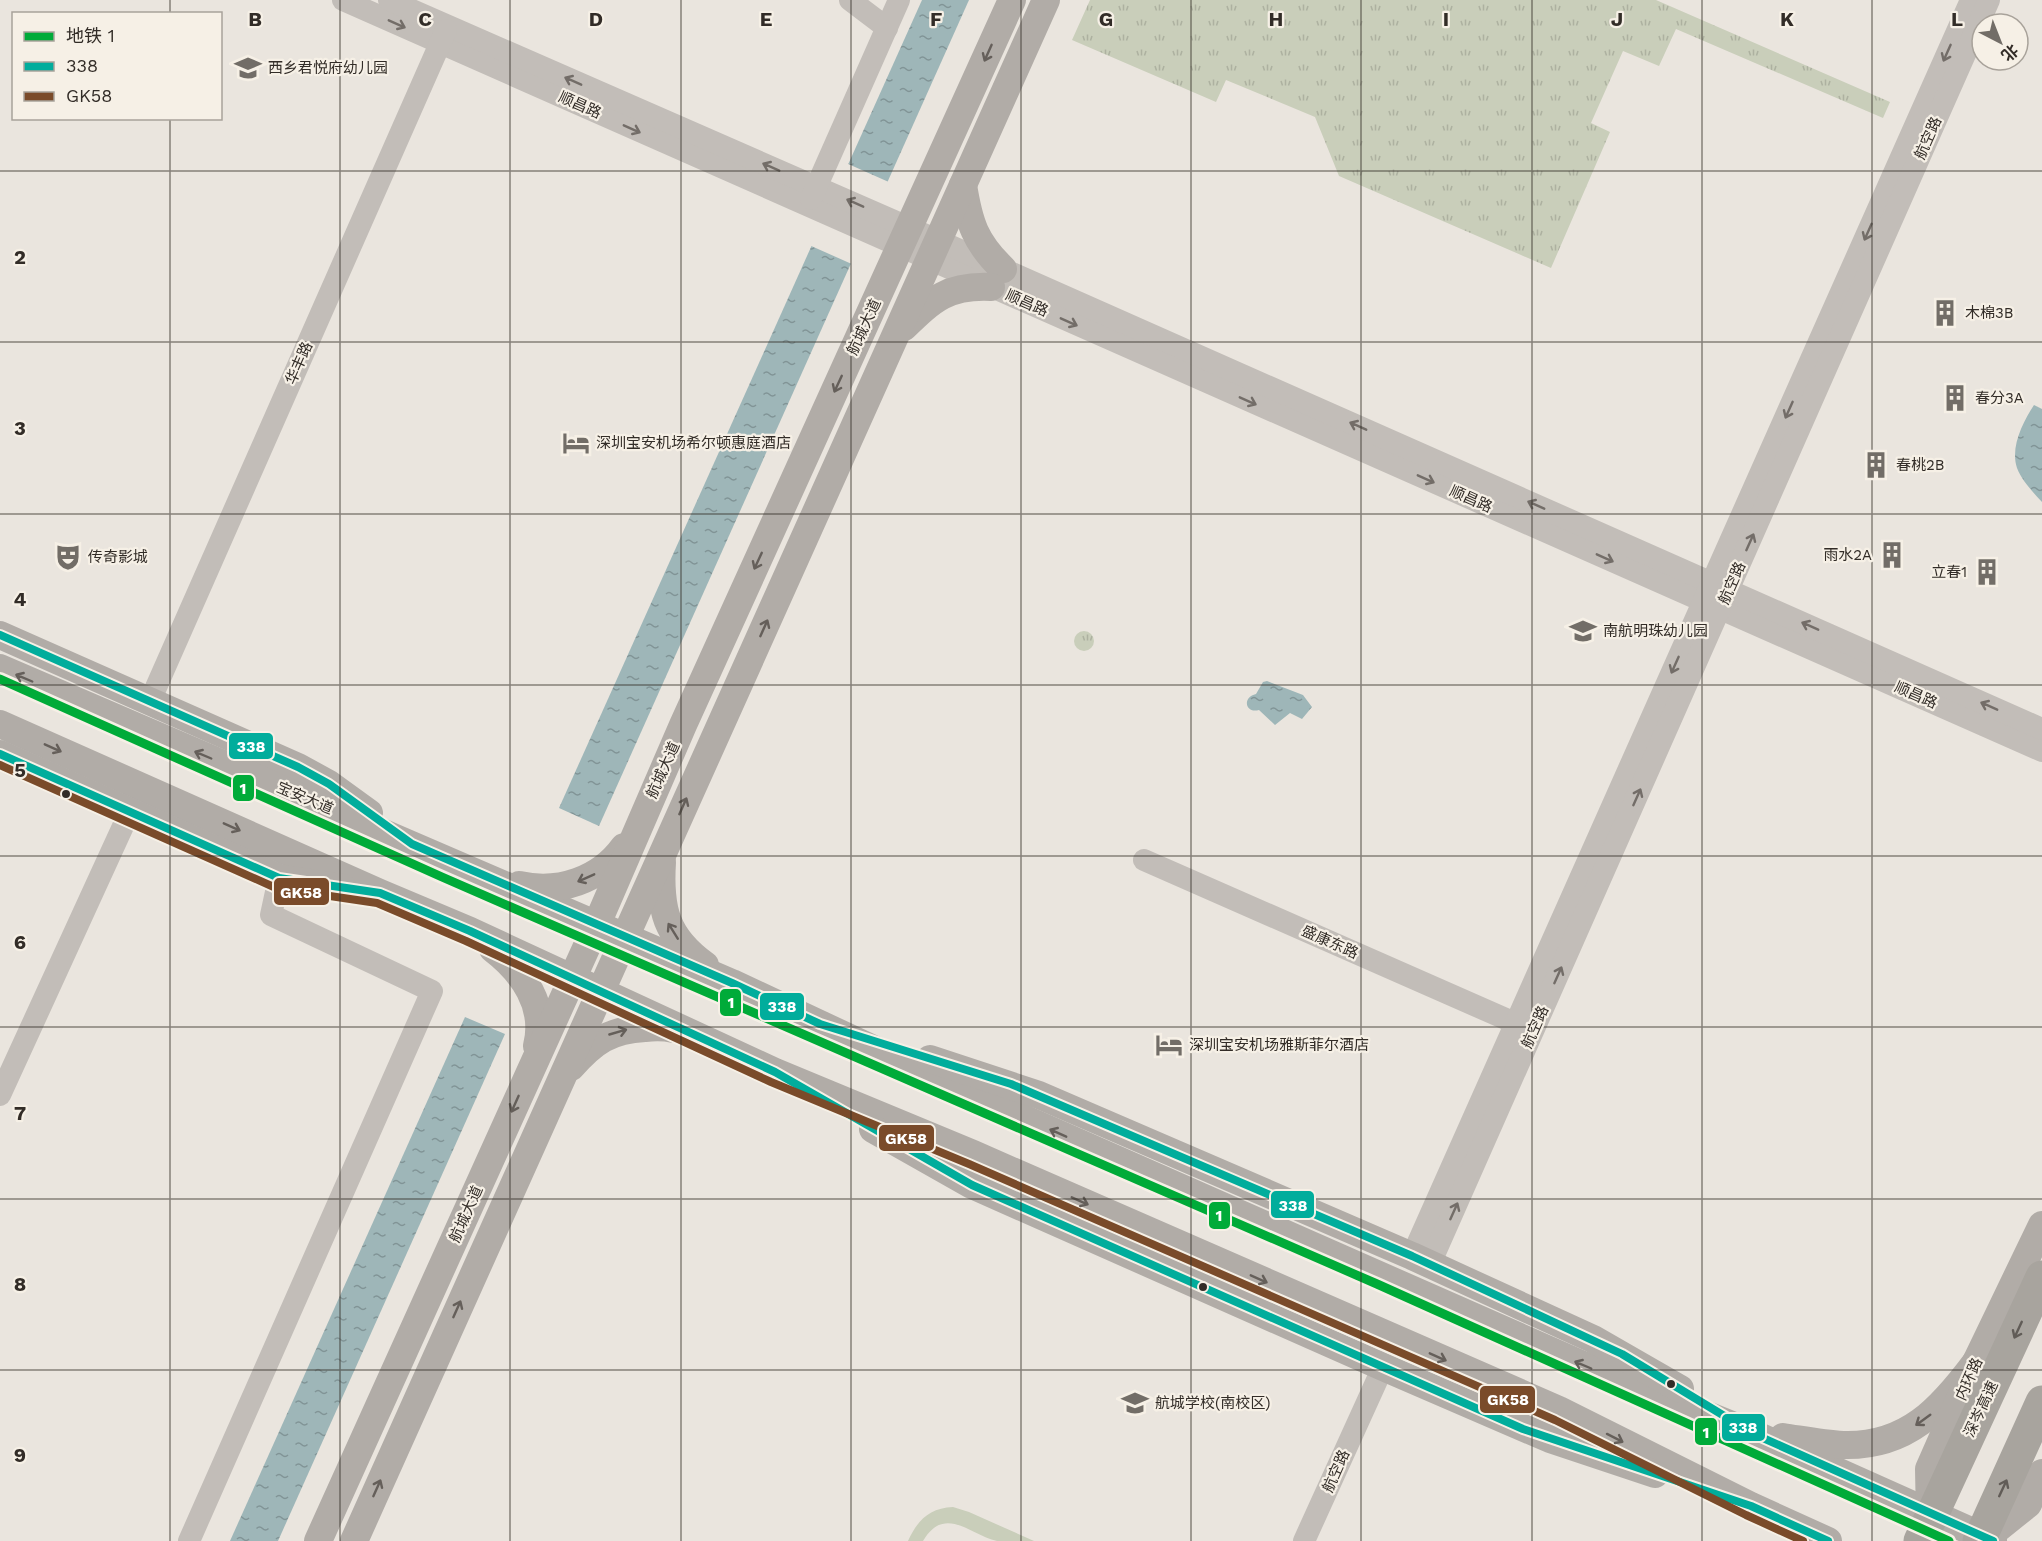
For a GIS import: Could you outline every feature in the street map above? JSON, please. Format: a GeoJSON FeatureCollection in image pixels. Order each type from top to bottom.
{"type":"FeatureCollection","features":[{"type":"Feature","properties":{"kind":"highway","name":"深岑高速"},"geometry":{"type":"LineString","coordinates":[[1925,1527],[2042,1277]]}},
{"type":"Feature","properties":{"kind":"highway"},"geometry":{"type":"LineString","coordinates":[[1985,1540],[2042,1402]]}},
{"type":"Feature","properties":{"kind":"main road","name":"航城大道"},"geometry":{"type":"LineString","coordinates":[[318,1541],[597,924],[893,232],[1012,0]]}},
{"type":"Feature","properties":{"kind":"main road","name":"航城大道"},"geometry":{"type":"LineString","coordinates":[[354,1541],[558,1082],[1046,0]]}},
{"type":"Feature","properties":{"kind":"main road"},"geometry":{"type":"LineString","coordinates":[[896,335],[934,300],[947,292],[997,278],[968,216],[963,185]]}},
{"type":"Feature","properties":{"kind":"main road"},"geometry":{"type":"LineString","coordinates":[[0,635],[298,767],[329,784],[412,844]]}},
{"type":"Feature","properties":{"kind":"main road","name":"宝安大道"},"geometry":{"type":"LineString","coordinates":[[0,668],[732,983],[1004,1110],[1528,1341],[1754,1434],[1925,1527],[1985,1540]]}},
{"type":"Feature","properties":{"kind":"main road"},"geometry":{"type":"LineString","coordinates":[[0,724],[470,931],[775,1072],[973,1154],[1559,1410],[1751,1506],[1828,1541]]}},
{"type":"Feature","properties":{"kind":"main road"},"geometry":{"type":"LineString","coordinates":[[0,754],[279,878],[380,893]]}},
{"type":"Feature","properties":{"kind":"main road"},"geometry":{"type":"LineString","coordinates":[[493,879],[527,887],[555,887],[581,882],[612,862],[640,823]]}},
{"type":"Feature","properties":{"kind":"main road"},"geometry":{"type":"LineString","coordinates":[[663,851],[662,905],[668,924],[690,952],[732,983]]}},
{"type":"Feature","properties":{"kind":"main road"},"geometry":{"type":"LineString","coordinates":[[470,931],[514,968],[525,980],[532,996],[539,1025],[538,1042],[530,1071]]}},
{"type":"Feature","properties":{"kind":"main road"},"geometry":{"type":"LineString","coordinates":[[820,1024],[1011,1084],[1421,1260],[1593,1338],[1754,1434],[1844,1445],[1884,1440],[1922,1422],[1941,1406],[1976,1362]]}},
{"type":"Feature","properties":{"kind":"main road"},"geometry":{"type":"LineString","coordinates":[[558,1082],[593,1045],[616,1032],[633,1028],[669,1028],[698,1035]]}},
{"type":"Feature","properties":{"kind":"main road"},"geometry":{"type":"LineString","coordinates":[[775,1072],[972,1185],[1550,1439],[1751,1506]]}},
{"type":"Feature","properties":{"kind":"main road","name":"内环路"},"geometry":{"type":"LineString","coordinates":[[1929,1541],[1925,1527],[1929,1469],[1976,1362],[2042,1225]]}},
{"type":"Feature","properties":{"kind":"main road"},"geometry":{"type":"LineString","coordinates":[[1985,1540],[2028,1503],[2042,1473]]}},
{"type":"Feature","properties":{"kind":"street","name":"顺昌路"},"geometry":{"type":"LineString","coordinates":[[343,0],[444,34],[1716,595],[2042,729]]}},
{"type":"Feature","properties":{"kind":"street","name":"顺昌路"},"geometry":{"type":"LineString","coordinates":[[389,0],[444,34]]}},
{"type":"Feature","properties":{"kind":"street"},"geometry":{"type":"LineString","coordinates":[[850,0],[887,28]]}},
{"type":"Feature","properties":{"kind":"street"},"geometry":{"type":"LineString","coordinates":[[816,198],[899,0]]}},
{"type":"Feature","properties":{"kind":"street","name":"航空路"},"geometry":{"type":"LineString","coordinates":[[1421,1260],[1716,595],[1971,0]]}},
{"type":"Feature","properties":{"kind":"street","name":"航空路"},"geometry":{"type":"LineString","coordinates":[[1421,1260],[1515,1023],[1716,595],[1989,0]]}},
{"type":"Feature","properties":{"kind":"street","name":"华丰路"},"geometry":{"type":"LineString","coordinates":[[150,701],[444,34]]}},
{"type":"Feature","properties":{"kind":"street","name":"顺昌路"},"geometry":{"type":"LineString","coordinates":[[1716,595],[2042,751]]}},
{"type":"Feature","properties":{"kind":"street"},"geometry":{"type":"LineString","coordinates":[[0,1095],[130,811]]}},
{"type":"Feature","properties":{"kind":"street","name":"盛康东路"},"geometry":{"type":"LineString","coordinates":[[1144,860],[1515,1023]]}},
{"type":"Feature","properties":{"kind":"street"},"geometry":{"type":"LineString","coordinates":[[189,1541],[432,991],[271,915],[279,878]]}},
{"type":"Feature","properties":{"kind":"street","name":"航空路"},"geometry":{"type":"LineString","coordinates":[[1304,1541],[1383,1367]]}},
{"type":"Feature","properties":{"kind":"green space"},"geometry":{"type":"Polygon","coordinates":[[[1090,0],[1656,0],[1890,102],[1883,118],[1676,29],[1659,66],[1623,51],[1591,123],[1610,132],[1551,268],[1339,176],[1315,117],[1226,80],[1216,102],[1072,40],[1090,0]]]}},
{"type":"Feature","properties":{"kind":"green space"},"geometry":{"type":"Polygon","coordinates":[[[1080,631],[1088,631],[1094,637],[1094,645],[1088,651],[1080,651],[1074,645],[1074,637],[1080,631]]]}},
{"type":"Feature","properties":{"kind":"green space"},"geometry":{"type":"Polygon","coordinates":[[[953,1507],[1034,1541],[997,1541],[949,1523],[931,1530],[923,1541],[908,1541],[915,1527],[925,1517],[937,1510],[953,1507]]]}},
{"type":"Feature","properties":{"kind":"water"},"geometry":{"type":"Polygon","coordinates":[[[922,0],[969,0],[599,826],[559,808],[922,0]]]}},
{"type":"Feature","properties":{"kind":"water"},"geometry":{"type":"Polygon","coordinates":[[[2034,405],[2042,409],[2042,502],[2022,477],[2015,460],[2016,443],[2034,405]]]}},
{"type":"Feature","properties":{"kind":"water"},"geometry":{"type":"Polygon","coordinates":[[[1267,681],[1303,695],[1312,707],[1302,719],[1290,713],[1275,725],[1259,710],[1251,710],[1247,705],[1249,698],[1256,694],[1263,682],[1267,681]]]}},
{"type":"Feature","properties":{"kind":"water"},"geometry":{"type":"Polygon","coordinates":[[[465,1017],[505,1034],[278,1541],[230,1541],[465,1017]]]}},
{"type":"Feature","properties":{"kind":"pier"},"geometry":{"type":"Polygon","coordinates":[[[846,163],[891,183],[854,265],[809,245],[846,163]]]}},
{"type":"Feature","properties":{"kind":"metro line","name":"1"},"geometry":{"type":"LineString","coordinates":[[0,679],[442,877],[1377,1284],[1949,1541]]}},
{"type":"Feature","properties":{"kind":"transit line","name":"338"},"geometry":{"type":"LineString","coordinates":[[0,635],[298,767],[329,784],[412,844],[732,983],[820,1024],[1011,1084],[1412,1256],[1622,1354],[1754,1434],[1993,1541]]}},
{"type":"Feature","properties":{"kind":"transit line","name":"338"},"geometry":{"type":"LineString","coordinates":[[0,754],[279,878],[380,893],[470,931],[775,1072],[972,1185],[1523,1429],[1751,1506],[1828,1541]]}},
{"type":"Feature","properties":{"kind":"transit line","name":"GK58"},"geometry":{"type":"LineString","coordinates":[[0,765],[276,888],[377,903],[466,941],[771,1082],[969,1164],[1555,1420],[1803,1541]]}},
{"type":"Feature","properties":{"kind":"place","name":"西乡君悦府幼儿园"},"geometry":{"type":"Point","coordinates":[248,68]}},
{"type":"Feature","properties":{"kind":"place","name":"木棉3B"},"geometry":{"type":"Point","coordinates":[1945,313]}},
{"type":"Feature","properties":{"kind":"place","name":"春分3A"},"geometry":{"type":"Point","coordinates":[1955,398]}},
{"type":"Feature","properties":{"kind":"place","name":"深圳宝安机场希尔顿惠庭酒店"},"geometry":{"type":"Point","coordinates":[576,443]}},
{"type":"Feature","properties":{"kind":"place","name":"春桃2B"},"geometry":{"type":"Point","coordinates":[1876,465]}},
{"type":"Feature","properties":{"kind":"place","name":"雨水2A"},"geometry":{"type":"Point","coordinates":[1892,555]}},
{"type":"Feature","properties":{"kind":"place","name":"传奇影城"},"geometry":{"type":"Point","coordinates":[68,557]}},
{"type":"Feature","properties":{"kind":"place","name":"立春1"},"geometry":{"type":"Point","coordinates":[1987,572]}},
{"type":"Feature","properties":{"kind":"place","name":"南航明珠幼儿园"},"geometry":{"type":"Point","coordinates":[1583,631]}},
{"type":"Feature","properties":{"kind":"place","name":"深圳宝安机场雅斯菲尔酒店"},"geometry":{"type":"Point","coordinates":[1169,1045]}},
{"type":"Feature","properties":{"kind":"place","name":"航城学校(南校区)"},"geometry":{"type":"Point","coordinates":[1135,1403]}}]}
